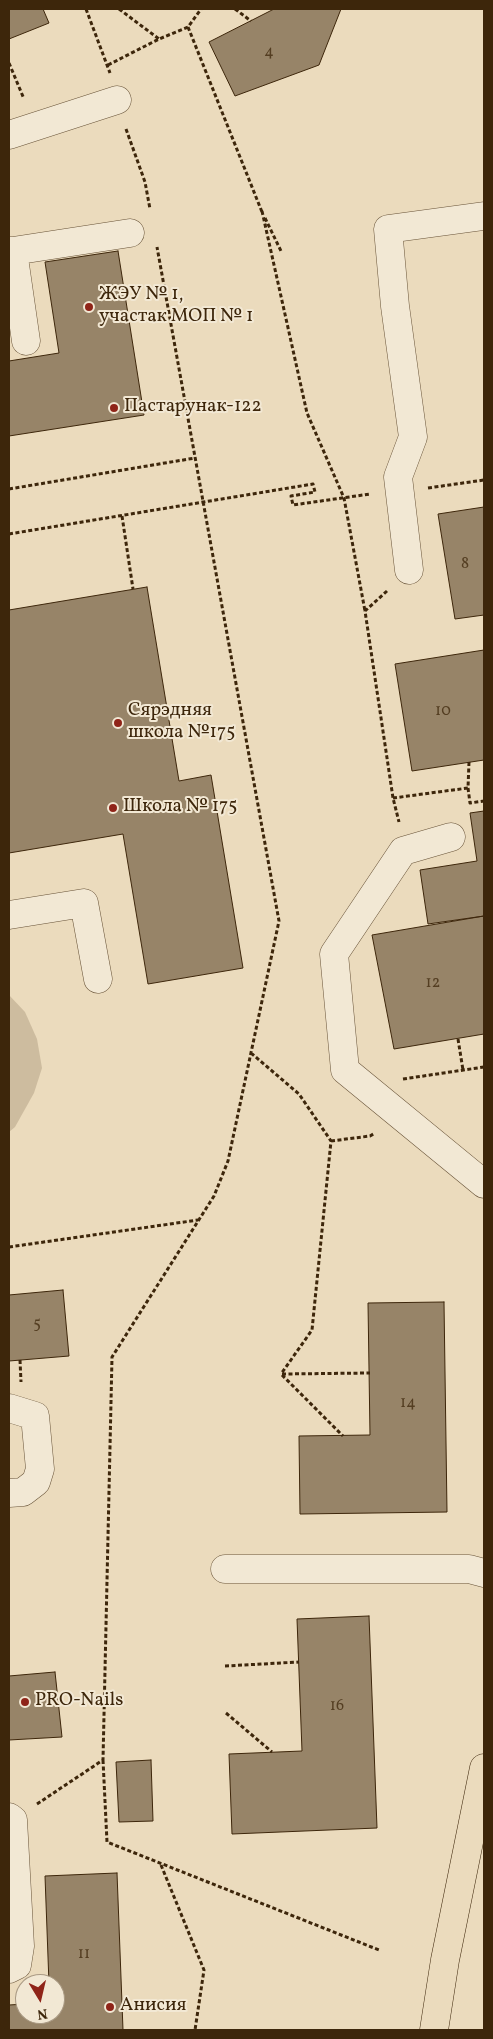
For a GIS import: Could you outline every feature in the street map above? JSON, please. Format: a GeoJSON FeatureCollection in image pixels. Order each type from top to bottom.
{"type":"FeatureCollection","features":[{"type":"Feature","properties":{"kind":"main road"},"geometry":{"type":"LineString","coordinates":[[434,2030],[444,1960],[484,1768]]}},
{"type":"Feature","properties":{"kind":"lane"},"geometry":{"type":"LineString","coordinates":[[9,135],[117,100]]}},
{"type":"Feature","properties":{"kind":"lane"},"geometry":{"type":"LineString","coordinates":[[410,570],[398,477],[413,438],[395,306],[388,229],[484,216]]}},
{"type":"Feature","properties":{"kind":"lane"},"geometry":{"type":"LineString","coordinates":[[26,341],[11,251],[130,233]]}},
{"type":"Feature","properties":{"kind":"lane"},"geometry":{"type":"LineString","coordinates":[[451,837],[403,851],[334,954],[345,1070],[484,1184]]}},
{"type":"Feature","properties":{"kind":"lane"},"geometry":{"type":"LineString","coordinates":[[9,915],[84,902],[98,979]]}},
{"type":"Feature","properties":{"kind":"lane"},"geometry":{"type":"LineString","coordinates":[[9,1408],[35,1416],[40,1469],[36,1482],[22,1492],[9,1494]]}},
{"type":"Feature","properties":{"kind":"lane"},"geometry":{"type":"LineString","coordinates":[[225,1569],[469,1569],[484,1573]]}},
{"type":"Feature","properties":{"kind":"lane"},"geometry":{"type":"LineString","coordinates":[[9,1969],[17,1965],[20,1946],[11,1819]]}},
{"type":"Feature","properties":{"kind":"path"},"geometry":{"type":"LineString","coordinates":[[119,9],[159,39]]}},
{"type":"Feature","properties":{"kind":"path"},"geometry":{"type":"LineString","coordinates":[[108,65],[159,39],[188,27],[201,9]]}},
{"type":"Feature","properties":{"kind":"path"},"geometry":{"type":"LineString","coordinates":[[236,9],[251,21]]}},
{"type":"Feature","properties":{"kind":"path"},"geometry":{"type":"LineString","coordinates":[[188,27],[262,211],[281,251]]}},
{"type":"Feature","properties":{"kind":"path"},"geometry":{"type":"LineString","coordinates":[[9,63],[36,126]]}},
{"type":"Feature","properties":{"kind":"path"},"geometry":{"type":"LineString","coordinates":[[262,211],[307,413],[344,498],[365,611],[393,798],[400,828]]}},
{"type":"Feature","properties":{"kind":"path"},"geometry":{"type":"LineString","coordinates":[[164,286],[279,921],[228,1161],[214,1196],[112,1357],[103,1760],[107,1842],[379,1950]]}},
{"type":"Feature","properties":{"kind":"path"},"geometry":{"type":"LineString","coordinates":[[9,489],[195,458]]}},
{"type":"Feature","properties":{"kind":"path"},"geometry":{"type":"LineString","coordinates":[[425,489],[484,480]]}},
{"type":"Feature","properties":{"kind":"path"},"geometry":{"type":"LineString","coordinates":[[9,534],[314,484],[315,492],[291,496],[293,505],[327,501]]}},
{"type":"Feature","properties":{"kind":"path"},"geometry":{"type":"LineString","coordinates":[[122,516],[133,589]]}},
{"type":"Feature","properties":{"kind":"path"},"geometry":{"type":"LineString","coordinates":[[365,611],[410,570]]}},
{"type":"Feature","properties":{"kind":"path"},"geometry":{"type":"LineString","coordinates":[[468,762],[470,803],[484,801]]}},
{"type":"Feature","properties":{"kind":"path"},"geometry":{"type":"LineString","coordinates":[[393,798],[468,788]]}},
{"type":"Feature","properties":{"kind":"path"},"geometry":{"type":"LineString","coordinates":[[458,1039],[463,1070]]}},
{"type":"Feature","properties":{"kind":"path"},"geometry":{"type":"LineString","coordinates":[[251,1053],[299,1094],[331,1141],[312,1330],[281,1374]]}},
{"type":"Feature","properties":{"kind":"path"},"geometry":{"type":"LineString","coordinates":[[363,1084],[484,1067]]}},
{"type":"Feature","properties":{"kind":"path"},"geometry":{"type":"LineString","coordinates":[[331,1141],[370,1136],[404,1118]]}},
{"type":"Feature","properties":{"kind":"path"},"geometry":{"type":"LineString","coordinates":[[9,1247],[199,1220]]}},
{"type":"Feature","properties":{"kind":"path"},"geometry":{"type":"LineString","coordinates":[[281,1374],[370,1373]]}},
{"type":"Feature","properties":{"kind":"path"},"geometry":{"type":"LineString","coordinates":[[281,1374],[343,1436]]}},
{"type":"Feature","properties":{"kind":"path"},"geometry":{"type":"LineString","coordinates":[[225,1666],[299,1662]]}},
{"type":"Feature","properties":{"kind":"path"},"geometry":{"type":"LineString","coordinates":[[226,1713],[272,1752]]}},
{"type":"Feature","properties":{"kind":"path"},"geometry":{"type":"LineString","coordinates":[[11,1819],[103,1760]]}},
{"type":"Feature","properties":{"kind":"path"},"geometry":{"type":"LineString","coordinates":[[161,1864],[204,1970],[195,2030]]}},
{"type":"Feature","properties":{"kind":"shaded area"},"geometry":{"type":"Polygon","coordinates":[[[9,995],[25,1012],[37,1039],[42,1068],[34,1093],[15,1127],[9,1132],[9,995]]]}},
{"type":"Feature","properties":{"kind":"building"},"geometry":{"type":"Polygon","coordinates":[[[9,9],[43,9],[49,23],[9,39],[9,9]]]}},
{"type":"Feature","properties":{"kind":"building"},"geometry":{"type":"Polygon","coordinates":[[[274,9],[341,9],[319,65],[235,96],[209,42],[274,9]]]}},
{"type":"Feature","properties":{"kind":"building","name":"ЖЭУ № 1, участак МОП № 1"},"geometry":{"type":"Polygon","coordinates":[[[118,251],[144,415],[9,436],[9,361],[59,353],[45,262],[118,251]]]}},
{"type":"Feature","properties":{"kind":"building"},"geometry":{"type":"Polygon","coordinates":[[[484,507],[484,615],[455,619],[438,514],[484,507]]]}},
{"type":"Feature","properties":{"kind":"building","name":"Школа № 175"},"geometry":{"type":"Polygon","coordinates":[[[147,587],[179,781],[211,775],[243,968],[148,984],[123,834],[9,853],[9,610],[147,587]]]}},
{"type":"Feature","properties":{"kind":"building"},"geometry":{"type":"Polygon","coordinates":[[[484,650],[484,760],[412,771],[395,664],[484,650]]]}},
{"type":"Feature","properties":{"kind":"building"},"geometry":{"type":"Polygon","coordinates":[[[484,811],[484,916],[428,924],[420,870],[477,861],[470,813],[484,811]]]}},
{"type":"Feature","properties":{"kind":"building"},"geometry":{"type":"Polygon","coordinates":[[[484,916],[484,1034],[394,1049],[372,935],[484,916]]]}},
{"type":"Feature","properties":{"kind":"building"},"geometry":{"type":"Polygon","coordinates":[[[63,1290],[69,1356],[9,1361],[9,1295],[63,1290]]]}},
{"type":"Feature","properties":{"kind":"building"},"geometry":{"type":"Polygon","coordinates":[[[444,1302],[447,1512],[300,1514],[299,1436],[370,1435],[368,1303],[444,1302]]]}},
{"type":"Feature","properties":{"kind":"building"},"geometry":{"type":"Polygon","coordinates":[[[369,1616],[377,1828],[232,1834],[229,1754],[302,1751],[297,1619],[369,1616]]]}},
{"type":"Feature","properties":{"kind":"building"},"geometry":{"type":"Polygon","coordinates":[[[55,1672],[62,1737],[9,1740],[9,1676],[55,1672]]]}},
{"type":"Feature","properties":{"kind":"building"},"geometry":{"type":"Polygon","coordinates":[[[151,1760],[153,1821],[119,1822],[116,1762],[151,1760]]]}},
{"type":"Feature","properties":{"kind":"building"},"geometry":{"type":"Polygon","coordinates":[[[117,1873],[123,2030],[9,2030],[9,2005],[15,2005],[15,2024],[65,2024],[65,1974],[49,1974],[45,1876],[117,1873]]]}},
{"type":"Feature","properties":{"kind":"place","name":"ЖЭУ № 1, участак МОП № 1"},"geometry":{"type":"Point","coordinates":[89,307]}},
{"type":"Feature","properties":{"kind":"place","name":"Пастарунак-122"},"geometry":{"type":"Point","coordinates":[114,408]}},
{"type":"Feature","properties":{"kind":"place","name":"Сярэдняя школа №175"},"geometry":{"type":"Point","coordinates":[118,723]}},
{"type":"Feature","properties":{"kind":"place","name":"Школа № 175"},"geometry":{"type":"Point","coordinates":[113,808]}},
{"type":"Feature","properties":{"kind":"place","name":"PRO-Nails"},"geometry":{"type":"Point","coordinates":[25,1702]}},
{"type":"Feature","properties":{"kind":"place","name":"Анисия"},"geometry":{"type":"Point","coordinates":[110,2007]}}]}
